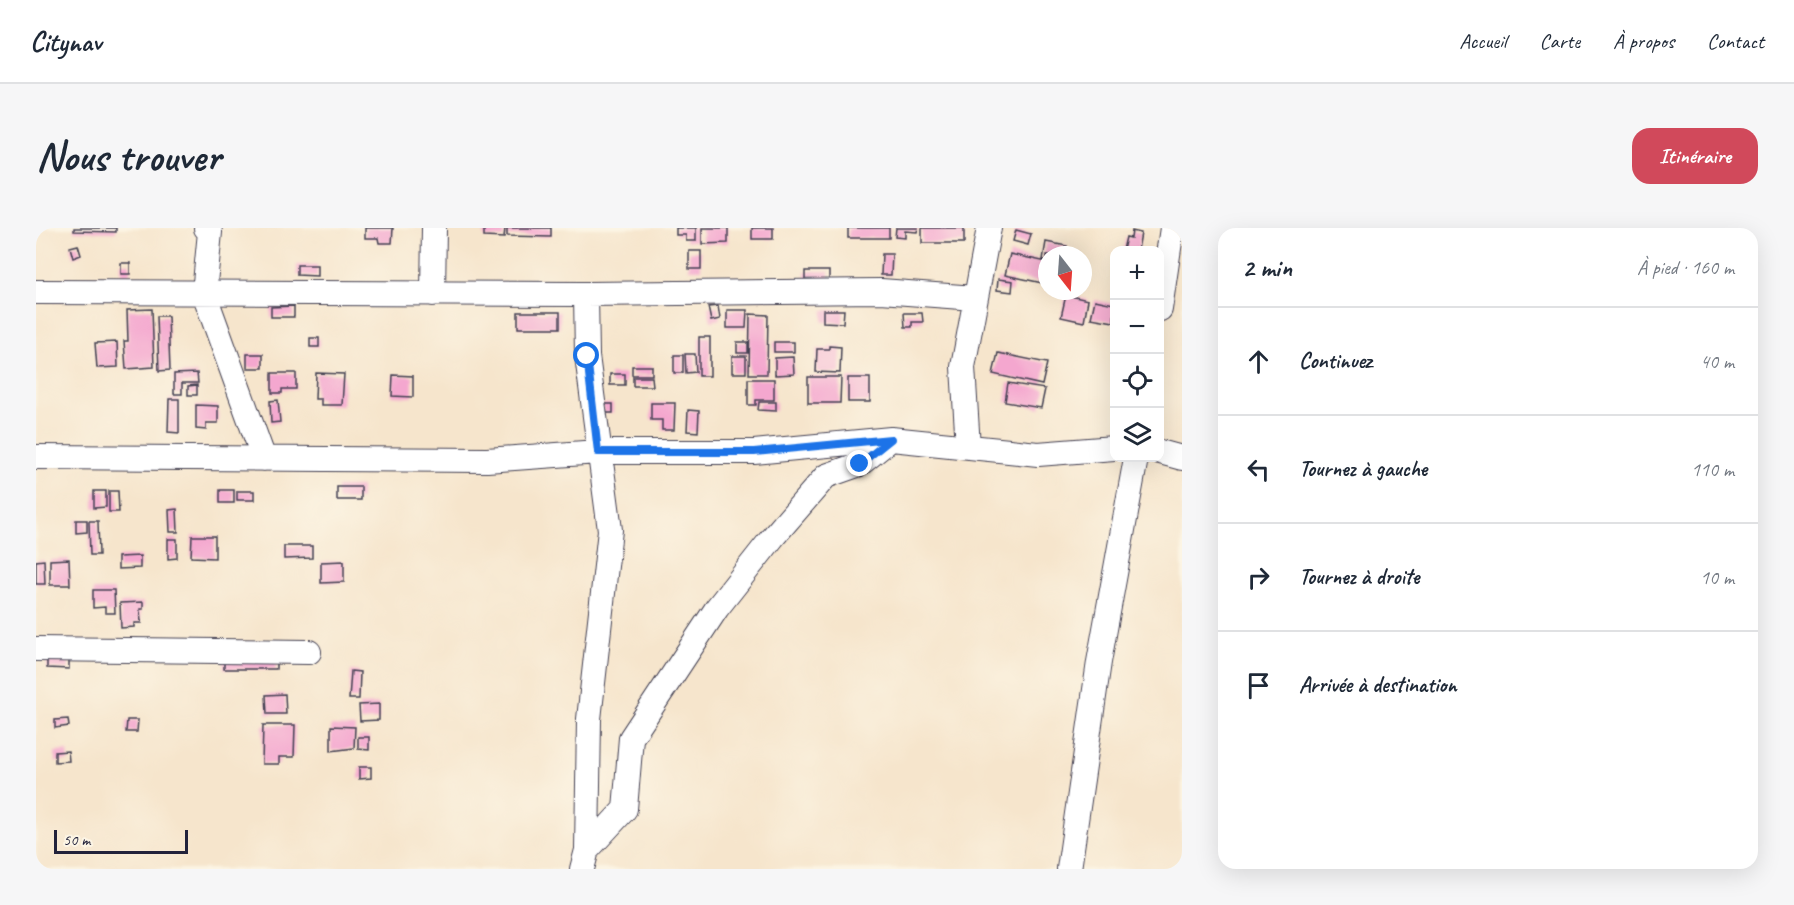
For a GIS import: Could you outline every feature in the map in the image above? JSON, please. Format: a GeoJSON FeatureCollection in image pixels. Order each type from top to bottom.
{"type":"FeatureCollection","features":[{"type":"Feature","properties":{"kind":"street"},"geometry":{"type":"LineString","coordinates":[[207,228],[210,232],[204,293],[264,459]]}},
{"type":"Feature","properties":{"kind":"street"},"geometry":{"type":"LineString","coordinates":[[433,294],[434,228]]}},
{"type":"Feature","properties":{"kind":"street"},"geometry":{"type":"LineString","coordinates":[[968,447],[963,367],[989,228]]}},
{"type":"Feature","properties":{"kind":"street"},"geometry":{"type":"LineString","coordinates":[[1161,300],[1172,228]]}},
{"type":"Feature","properties":{"kind":"street"},"geometry":{"type":"LineString","coordinates":[[36,292],[586,294],[880,291],[975,298]]}},
{"type":"Feature","properties":{"kind":"street"},"geometry":{"type":"LineString","coordinates":[[584,860],[589,719],[610,530],[587,356],[586,294]]}},
{"type":"Feature","properties":{"kind":"street"},"geometry":{"type":"LineString","coordinates":[[36,457],[487,460],[598,452],[754,452],[891,439],[1038,454],[1110,448]]}},
{"type":"Feature","properties":{"kind":"street"},"geometry":{"type":"LineString","coordinates":[[584,860],[625,809],[630,738],[717,608],[773,537],[826,476],[860,464],[891,439]]}},
{"type":"Feature","properties":{"kind":"street"},"geometry":{"type":"LineString","coordinates":[[1164,453],[1182,458]]}},
{"type":"Feature","properties":{"kind":"street"},"geometry":{"type":"LineString","coordinates":[[1069,869],[1099,662],[1135,462]]}},
{"type":"Feature","properties":{"kind":"street"},"geometry":{"type":"LineString","coordinates":[[36,649],[309,652]]}},
{"type":"Feature","properties":{"kind":"building"},"geometry":{"type":"Polygon","coordinates":[[[74,228],[116,228],[116,232],[74,231],[74,228]]]}},
{"type":"Feature","properties":{"kind":"building"},"geometry":{"type":"Polygon","coordinates":[[[365,228],[393,228],[392,243],[379,243],[378,238],[365,238],[365,228]]]}},
{"type":"Feature","properties":{"kind":"building"},"geometry":{"type":"Polygon","coordinates":[[[484,228],[505,228],[504,238],[484,237],[484,228]]]}},
{"type":"Feature","properties":{"kind":"building"},"geometry":{"type":"Polygon","coordinates":[[[507,228],[551,228],[551,237],[507,236],[507,228]]]}},
{"type":"Feature","properties":{"kind":"building"},"geometry":{"type":"Polygon","coordinates":[[[676,228],[696,228],[696,241],[686,241],[686,235],[676,235],[676,228]]]}},
{"type":"Feature","properties":{"kind":"building"},"geometry":{"type":"Polygon","coordinates":[[[702,228],[728,228],[728,243],[702,244],[702,228]]]}},
{"type":"Feature","properties":{"kind":"building"},"geometry":{"type":"Polygon","coordinates":[[[752,228],[773,228],[773,239],[752,239],[752,228]]]}},
{"type":"Feature","properties":{"kind":"building"},"geometry":{"type":"Polygon","coordinates":[[[848,228],[889,228],[889,238],[848,238],[848,228]]]}},
{"type":"Feature","properties":{"kind":"building"},"geometry":{"type":"Polygon","coordinates":[[[896,228],[918,228],[917,232],[905,231],[905,238],[895,237],[896,228]]]}},
{"type":"Feature","properties":{"kind":"building"},"geometry":{"type":"Polygon","coordinates":[[[922,228],[964,228],[964,243],[922,243],[922,228]]]}},
{"type":"Feature","properties":{"kind":"building"},"geometry":{"type":"Polygon","coordinates":[[[1016,230],[1031,234],[1028,245],[1013,241],[1016,230]]]}},
{"type":"Feature","properties":{"kind":"building"},"geometry":{"type":"Polygon","coordinates":[[[1132,231],[1141,233],[1139,246],[1124,246],[1126,237],[1131,238],[1132,231]]]}},
{"type":"Feature","properties":{"kind":"building"},"geometry":{"type":"Polygon","coordinates":[[[1046,242],[1067,246],[1045,246],[1046,242]]]}},
{"type":"Feature","properties":{"kind":"building"},"geometry":{"type":"Polygon","coordinates":[[[78,245],[81,255],[73,258],[70,247],[78,245]]]}},
{"type":"Feature","properties":{"kind":"building"},"geometry":{"type":"Polygon","coordinates":[[[689,251],[701,251],[701,269],[689,269],[689,251]]]}},
{"type":"Feature","properties":{"kind":"building"},"geometry":{"type":"Polygon","coordinates":[[[882,254],[892,254],[891,275],[881,275],[882,254]]]}},
{"type":"Feature","properties":{"kind":"building"},"geometry":{"type":"Polygon","coordinates":[[[1010,254],[1038,260],[1038,282],[1005,275],[1010,254]]]}},
{"type":"Feature","properties":{"kind":"building"},"geometry":{"type":"Polygon","coordinates":[[[121,263],[130,263],[130,274],[121,274],[121,263]]]}},
{"type":"Feature","properties":{"kind":"building"},"geometry":{"type":"Polygon","coordinates":[[[297,265],[317,265],[317,276],[297,275],[297,265]]]}},
{"type":"Feature","properties":{"kind":"building"},"geometry":{"type":"Polygon","coordinates":[[[805,271],[829,271],[829,282],[805,282],[805,271]]]}},
{"type":"Feature","properties":{"kind":"building"},"geometry":{"type":"Polygon","coordinates":[[[998,279],[1013,281],[1012,292],[997,290],[998,279]]]}},
{"type":"Feature","properties":{"kind":"building"},"geometry":{"type":"Polygon","coordinates":[[[1065,300],[1088,300],[1084,322],[1061,317],[1065,300]]]}},
{"type":"Feature","properties":{"kind":"building"},"geometry":{"type":"Polygon","coordinates":[[[1095,300],[1110,303],[1110,321],[1091,318],[1095,300]]]}},
{"type":"Feature","properties":{"kind":"building"},"geometry":{"type":"Polygon","coordinates":[[[294,306],[294,317],[271,317],[271,307],[294,306]]]}},
{"type":"Feature","properties":{"kind":"building"},"geometry":{"type":"Polygon","coordinates":[[[718,306],[720,319],[711,321],[708,307],[718,306]]]}},
{"type":"Feature","properties":{"kind":"building"},"geometry":{"type":"Polygon","coordinates":[[[152,309],[154,367],[126,369],[124,341],[128,341],[127,310],[152,309]]]}},
{"type":"Feature","properties":{"kind":"building"},"geometry":{"type":"Polygon","coordinates":[[[727,310],[747,310],[746,328],[727,328],[727,310]]]}},
{"type":"Feature","properties":{"kind":"building"},"geometry":{"type":"Polygon","coordinates":[[[823,310],[844,310],[843,323],[823,322],[823,310]]]}},
{"type":"Feature","properties":{"kind":"building"},"geometry":{"type":"Polygon","coordinates":[[[518,312],[560,312],[560,328],[518,328],[518,312]]]}},
{"type":"Feature","properties":{"kind":"building"},"geometry":{"type":"Polygon","coordinates":[[[904,313],[922,313],[923,322],[912,322],[912,327],[905,327],[904,313]]]}},
{"type":"Feature","properties":{"kind":"building"},"geometry":{"type":"Polygon","coordinates":[[[750,314],[768,315],[767,374],[749,374],[750,314]]]}},
{"type":"Feature","properties":{"kind":"building"},"geometry":{"type":"Polygon","coordinates":[[[157,316],[168,316],[170,370],[159,371],[157,316]]]}},
{"type":"Feature","properties":{"kind":"building"},"geometry":{"type":"Polygon","coordinates":[[[699,337],[710,337],[710,376],[699,376],[699,337]]]}},
{"type":"Feature","properties":{"kind":"building"},"geometry":{"type":"Polygon","coordinates":[[[310,338],[319,338],[319,347],[310,347],[310,338]]]}},
{"type":"Feature","properties":{"kind":"building"},"geometry":{"type":"Polygon","coordinates":[[[117,342],[118,367],[97,368],[95,343],[117,342]]]}},
{"type":"Feature","properties":{"kind":"building"},"geometry":{"type":"Polygon","coordinates":[[[737,342],[748,342],[748,353],[737,353],[737,342]]]}},
{"type":"Feature","properties":{"kind":"building"},"geometry":{"type":"Polygon","coordinates":[[[774,342],[794,342],[794,352],[774,352],[774,342]]]}},
{"type":"Feature","properties":{"kind":"building"},"geometry":{"type":"Polygon","coordinates":[[[829,346],[841,347],[840,373],[816,372],[817,349],[829,349],[829,346]]]}},
{"type":"Feature","properties":{"kind":"building"},"geometry":{"type":"Polygon","coordinates":[[[998,353],[1047,363],[1042,385],[993,374],[998,353]]]}},
{"type":"Feature","properties":{"kind":"building"},"geometry":{"type":"Polygon","coordinates":[[[247,354],[263,354],[263,368],[247,368],[247,354]]]}},
{"type":"Feature","properties":{"kind":"building"},"geometry":{"type":"Polygon","coordinates":[[[685,354],[695,354],[696,372],[686,373],[685,354]]]}},
{"type":"Feature","properties":{"kind":"building"},"geometry":{"type":"Polygon","coordinates":[[[674,355],[683,355],[683,373],[674,373],[674,355]]]}},
{"type":"Feature","properties":{"kind":"building"},"geometry":{"type":"Polygon","coordinates":[[[732,356],[746,356],[746,373],[732,373],[732,356]]]}},
{"type":"Feature","properties":{"kind":"building"},"geometry":{"type":"Polygon","coordinates":[[[793,357],[794,374],[775,375],[775,358],[793,357]]]}},
{"type":"Feature","properties":{"kind":"building"},"geometry":{"type":"Polygon","coordinates":[[[632,366],[652,366],[652,375],[632,375],[632,366]]]}},
{"type":"Feature","properties":{"kind":"building"},"geometry":{"type":"Polygon","coordinates":[[[197,373],[198,383],[182,383],[182,394],[174,394],[174,374],[197,373]]]}},
{"type":"Feature","properties":{"kind":"building"},"geometry":{"type":"Polygon","coordinates":[[[272,373],[296,373],[296,389],[282,389],[282,393],[272,393],[272,373]]]}},
{"type":"Feature","properties":{"kind":"building"},"geometry":{"type":"Polygon","coordinates":[[[316,373],[344,374],[342,405],[321,405],[321,399],[315,399],[316,373]]]}},
{"type":"Feature","properties":{"kind":"building"},"geometry":{"type":"Polygon","coordinates":[[[610,374],[625,374],[625,385],[610,385],[610,374]]]}},
{"type":"Feature","properties":{"kind":"building"},"geometry":{"type":"Polygon","coordinates":[[[393,375],[413,376],[413,397],[392,396],[393,375]]]}},
{"type":"Feature","properties":{"kind":"building"},"geometry":{"type":"Polygon","coordinates":[[[633,377],[652,377],[653,386],[633,386],[633,377]]]}},
{"type":"Feature","properties":{"kind":"building"},"geometry":{"type":"Polygon","coordinates":[[[808,377],[841,377],[840,403],[808,403],[808,377]]]}},
{"type":"Feature","properties":{"kind":"building"},"geometry":{"type":"Polygon","coordinates":[[[848,378],[870,378],[870,402],[848,402],[848,378]]]}},
{"type":"Feature","properties":{"kind":"building"},"geometry":{"type":"Polygon","coordinates":[[[748,379],[774,379],[774,400],[756,400],[756,405],[748,405],[748,379]]]}},
{"type":"Feature","properties":{"kind":"building"},"geometry":{"type":"Polygon","coordinates":[[[1008,383],[1045,389],[1041,408],[1005,402],[1008,383]]]}},
{"type":"Feature","properties":{"kind":"building"},"geometry":{"type":"Polygon","coordinates":[[[197,385],[197,395],[188,395],[188,386],[197,385]]]}},
{"type":"Feature","properties":{"kind":"building"},"geometry":{"type":"Polygon","coordinates":[[[169,399],[179,399],[179,433],[168,432],[169,399]]]}},
{"type":"Feature","properties":{"kind":"building"},"geometry":{"type":"Polygon","coordinates":[[[278,400],[280,422],[271,423],[270,401],[278,400]]]}},
{"type":"Feature","properties":{"kind":"building"},"geometry":{"type":"Polygon","coordinates":[[[759,402],[776,402],[776,411],[758,410],[759,402]]]}},
{"type":"Feature","properties":{"kind":"building"},"geometry":{"type":"Polygon","coordinates":[[[651,403],[675,403],[674,430],[662,430],[662,420],[651,420],[651,403]]]}},
{"type":"Feature","properties":{"kind":"building"},"geometry":{"type":"Polygon","coordinates":[[[603,404],[613,404],[613,413],[603,413],[603,404]]]}},
{"type":"Feature","properties":{"kind":"building"},"geometry":{"type":"Polygon","coordinates":[[[196,405],[218,406],[218,423],[206,423],[206,430],[196,429],[196,405]]]}},
{"type":"Feature","properties":{"kind":"building"},"geometry":{"type":"Polygon","coordinates":[[[688,410],[699,411],[698,432],[687,431],[688,410]]]}},
{"type":"Feature","properties":{"kind":"building"},"geometry":{"type":"Polygon","coordinates":[[[337,487],[361,487],[361,500],[337,500],[337,487]]]}},
{"type":"Feature","properties":{"kind":"building"},"geometry":{"type":"Polygon","coordinates":[[[220,490],[234,490],[234,503],[220,503],[220,490]]]}},
{"type":"Feature","properties":{"kind":"building"},"geometry":{"type":"Polygon","coordinates":[[[94,491],[106,491],[106,507],[94,508],[94,491]]]}},
{"type":"Feature","properties":{"kind":"building"},"geometry":{"type":"Polygon","coordinates":[[[109,491],[118,491],[119,512],[109,512],[109,491]]]}},
{"type":"Feature","properties":{"kind":"building"},"geometry":{"type":"Polygon","coordinates":[[[237,491],[254,491],[254,500],[237,500],[237,491]]]}},
{"type":"Feature","properties":{"kind":"building"},"geometry":{"type":"Polygon","coordinates":[[[177,509],[178,532],[170,532],[169,510],[177,509]]]}},
{"type":"Feature","properties":{"kind":"building"},"geometry":{"type":"Polygon","coordinates":[[[76,520],[87,520],[87,532],[76,533],[76,520]]]}},
{"type":"Feature","properties":{"kind":"building"},"geometry":{"type":"Polygon","coordinates":[[[89,521],[98,521],[99,555],[90,555],[89,521]]]}},
{"type":"Feature","properties":{"kind":"building"},"geometry":{"type":"Polygon","coordinates":[[[192,536],[215,536],[215,558],[191,557],[192,536]]]}},
{"type":"Feature","properties":{"kind":"building"},"geometry":{"type":"Polygon","coordinates":[[[168,539],[177,539],[177,558],[168,559],[168,539]]]}},
{"type":"Feature","properties":{"kind":"building"},"geometry":{"type":"Polygon","coordinates":[[[284,546],[312,546],[312,558],[284,559],[284,546]]]}},
{"type":"Feature","properties":{"kind":"building"},"geometry":{"type":"Polygon","coordinates":[[[140,556],[140,568],[118,569],[118,557],[140,556]]]}},
{"type":"Feature","properties":{"kind":"building"},"geometry":{"type":"Polygon","coordinates":[[[69,559],[70,585],[50,585],[50,560],[69,559]]]}},
{"type":"Feature","properties":{"kind":"building"},"geometry":{"type":"Polygon","coordinates":[[[44,560],[45,584],[36,584],[36,561],[44,560]]]}},
{"type":"Feature","properties":{"kind":"building"},"geometry":{"type":"Polygon","coordinates":[[[344,561],[344,582],[321,583],[321,562],[344,561]]]}},
{"type":"Feature","properties":{"kind":"building"},"geometry":{"type":"Polygon","coordinates":[[[93,590],[114,590],[115,613],[105,613],[105,607],[93,608],[93,590]]]}},
{"type":"Feature","properties":{"kind":"building"},"geometry":{"type":"Polygon","coordinates":[[[143,602],[143,609],[140,609],[141,623],[134,623],[134,627],[121,628],[120,603],[143,602]]]}},
{"type":"Feature","properties":{"kind":"building"},"geometry":{"type":"Polygon","coordinates":[[[47,657],[69,659],[69,669],[47,668],[47,657]]]}},
{"type":"Feature","properties":{"kind":"building"},"geometry":{"type":"Polygon","coordinates":[[[276,659],[276,669],[224,669],[224,660],[276,659]]]}},
{"type":"Feature","properties":{"kind":"building"},"geometry":{"type":"Polygon","coordinates":[[[351,671],[360,672],[359,699],[349,699],[351,671]]]}},
{"type":"Feature","properties":{"kind":"building"},"geometry":{"type":"Polygon","coordinates":[[[285,694],[286,714],[267,714],[266,695],[285,694]]]}},
{"type":"Feature","properties":{"kind":"building"},"geometry":{"type":"Polygon","coordinates":[[[379,704],[379,720],[360,721],[359,705],[379,704]]]}},
{"type":"Feature","properties":{"kind":"building"},"geometry":{"type":"Polygon","coordinates":[[[68,719],[69,726],[55,728],[55,720],[68,719]]]}},
{"type":"Feature","properties":{"kind":"building"},"geometry":{"type":"Polygon","coordinates":[[[127,720],[138,720],[137,732],[126,732],[127,720]]]}},
{"type":"Feature","properties":{"kind":"building"},"geometry":{"type":"Polygon","coordinates":[[[263,725],[295,725],[294,757],[279,757],[279,764],[262,764],[263,725]]]}},
{"type":"Feature","properties":{"kind":"building"},"geometry":{"type":"Polygon","coordinates":[[[331,726],[355,727],[354,748],[331,751],[331,726]]]}},
{"type":"Feature","properties":{"kind":"building"},"geometry":{"type":"Polygon","coordinates":[[[358,737],[369,737],[369,750],[358,749],[358,737]]]}},
{"type":"Feature","properties":{"kind":"building"},"geometry":{"type":"Polygon","coordinates":[[[68,751],[69,761],[55,762],[55,752],[68,751]]]}},
{"type":"Feature","properties":{"kind":"building"},"geometry":{"type":"Polygon","coordinates":[[[359,767],[371,767],[371,778],[359,779],[359,767]]]}},
{"type":"Feature","properties":{"kind":"route"},"geometry":{"type":"LineString","coordinates":[[587,356],[598,452],[754,452],[891,439],[860,464]]}}]}
